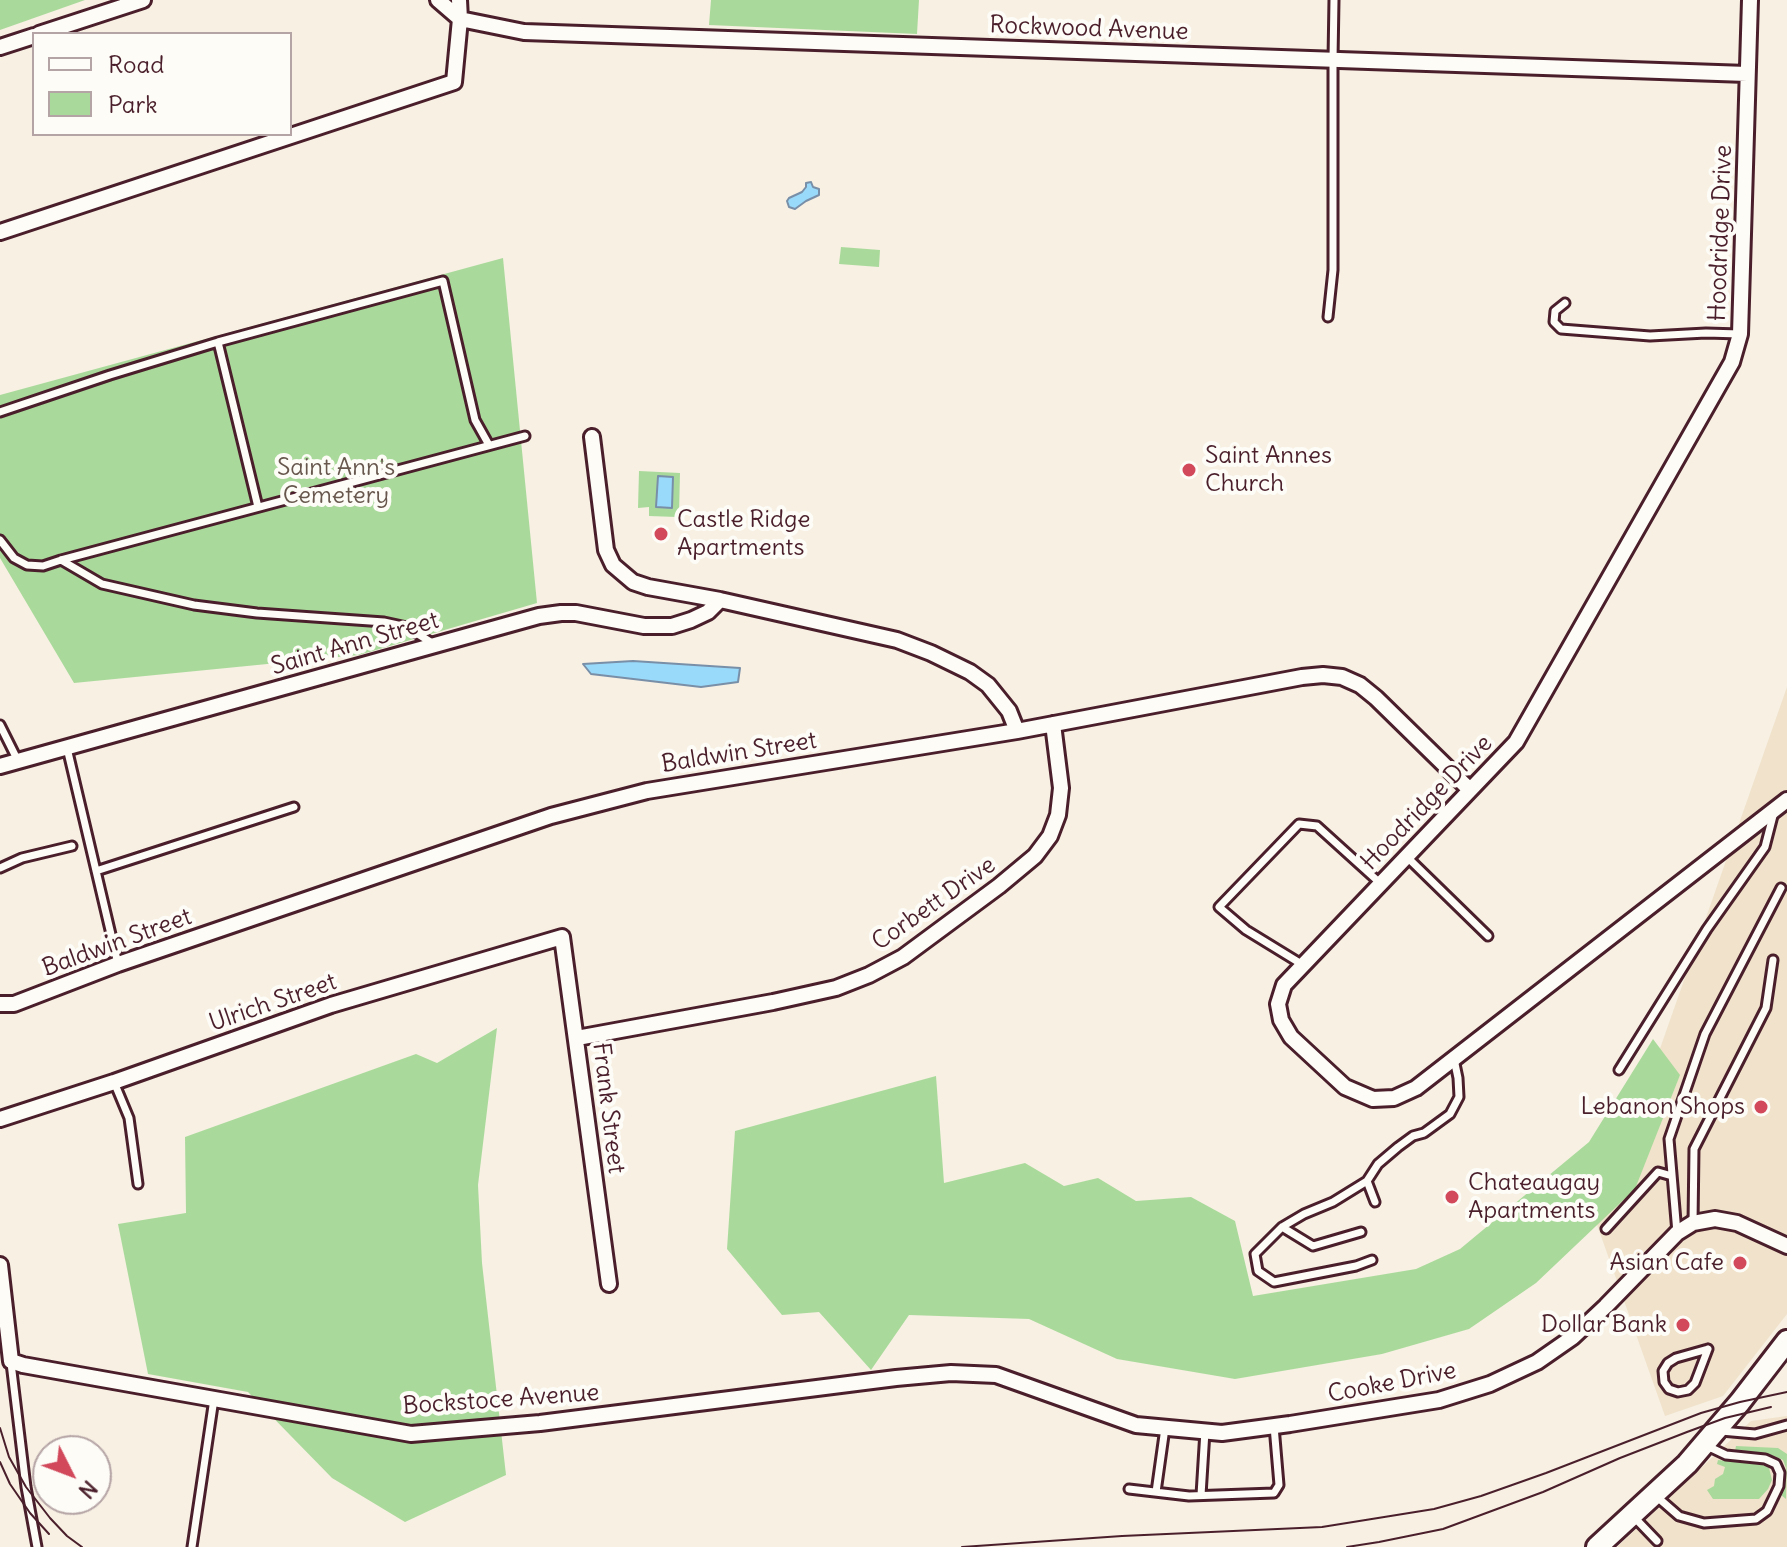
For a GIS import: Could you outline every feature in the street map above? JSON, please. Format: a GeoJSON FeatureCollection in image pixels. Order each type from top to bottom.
{"type":"FeatureCollection","features":[{"type":"Feature","properties":{"kind":"street"},"geometry":{"type":"LineString","coordinates":[[45,32],[143,0]]}},
{"type":"Feature","properties":{"kind":"street","name":"Rockwood Avenue"},"geometry":{"type":"LineString","coordinates":[[438,0],[460,19],[524,32],[1747,74]]}},
{"type":"Feature","properties":{"kind":"street"},"geometry":{"type":"LineString","coordinates":[[292,136],[454,82],[459,0]]}},
{"type":"Feature","properties":{"kind":"street","name":"Hoodridge Drive"},"geometry":{"type":"LineString","coordinates":[[1750,0],[1740,334],[1732,362],[1516,742],[1284,985],[1278,1004],[1281,1020],[1291,1037],[1345,1087],[1373,1099],[1394,1098],[1416,1088],[1787,800]]}},
{"type":"Feature","properties":{"kind":"street"},"geometry":{"type":"LineString","coordinates":[[0,47],[32,36]]}},
{"type":"Feature","properties":{"kind":"street"},"geometry":{"type":"LineString","coordinates":[[0,232],[291,136]]}},
{"type":"Feature","properties":{"kind":"street"},"geometry":{"type":"LineString","coordinates":[[592,437],[606,550],[613,565],[633,582],[897,640],[931,653],[970,672],[988,685],[1009,711],[1017,731]]}},
{"type":"Feature","properties":{"kind":"street","name":"Saint Ann Street"},"geometry":{"type":"LineString","coordinates":[[0,766],[539,616],[576,613],[644,626],[672,626],[708,612],[720,600]]}},
{"type":"Feature","properties":{"kind":"street","name":"Baldwin Street"},"geometry":{"type":"LineString","coordinates":[[0,1004],[14,1004],[118,964],[551,816],[647,791],[1017,731],[1302,677],[1342,677],[1360,685],[1470,790]]}},
{"type":"Feature","properties":{"kind":"street","name":"Corbett Drive"},"geometry":{"type":"LineString","coordinates":[[577,1038],[836,988],[903,957],[999,886],[1035,856],[1050,836],[1058,815],[1061,788],[1053,724]]}},
{"type":"Feature","properties":{"kind":"street","name":"Frank Street"},"geometry":{"type":"LineString","coordinates":[[562,937],[609,1284]]}},
{"type":"Feature","properties":{"kind":"street","name":"Ulrich Street"},"geometry":{"type":"LineString","coordinates":[[0,1119],[331,1005],[562,937]]}},
{"type":"Feature","properties":{"kind":"street"},"geometry":{"type":"LineString","coordinates":[[1693,1223],[1715,1219],[1737,1223],[1787,1246]]}},
{"type":"Feature","properties":{"kind":"street","name":"Cooke Drive"},"geometry":{"type":"LineString","coordinates":[[951,1373],[996,1375],[1136,1425],[1222,1433],[1439,1400],[1490,1384],[1537,1362],[1573,1337],[1677,1233],[1693,1223]]}},
{"type":"Feature","properties":{"kind":"street"},"geometry":{"type":"LineString","coordinates":[[0,1265],[11,1361]]}},
{"type":"Feature","properties":{"kind":"street"},"geometry":{"type":"LineString","coordinates":[[1597,1547],[1687,1464],[1787,1341]]}},
{"type":"Feature","properties":{"kind":"street","name":"Bockstoce Avenue"},"geometry":{"type":"LineString","coordinates":[[11,1361],[411,1434],[540,1423],[951,1373]]}},
{"type":"Feature","properties":{"kind":"lane"},"geometry":{"type":"LineString","coordinates":[[1328,317],[1333,270],[1334,0]]}},
{"type":"Feature","properties":{"kind":"lane"},"geometry":{"type":"LineString","coordinates":[[0,412],[218,342],[443,281],[475,420],[489,445]]}},
{"type":"Feature","properties":{"kind":"lane"},"geometry":{"type":"LineString","coordinates":[[1565,303],[1555,311],[1554,322],[1561,329],[1650,336],[1740,334]]}},
{"type":"Feature","properties":{"kind":"lane"},"geometry":{"type":"LineString","coordinates":[[218,342],[258,507]]}},
{"type":"Feature","properties":{"kind":"lane"},"geometry":{"type":"LineString","coordinates":[[0,540],[14,558],[27,565],[43,566],[525,436]]}},
{"type":"Feature","properties":{"kind":"lane"},"geometry":{"type":"LineString","coordinates":[[61,560],[102,584],[194,605],[384,622],[407,627],[434,644]]}},
{"type":"Feature","properties":{"kind":"lane"},"geometry":{"type":"LineString","coordinates":[[0,725],[18,761]]}},
{"type":"Feature","properties":{"kind":"lane"},"geometry":{"type":"LineString","coordinates":[[67,747],[118,964]]}},
{"type":"Feature","properties":{"kind":"lane"},"geometry":{"type":"LineString","coordinates":[[96,871],[294,807]]}},
{"type":"Feature","properties":{"kind":"lane"},"geometry":{"type":"LineString","coordinates":[[1619,1070],[1707,929],[1765,847],[1775,810]]}},
{"type":"Feature","properties":{"kind":"lane"},"geometry":{"type":"LineString","coordinates":[[1303,965],[1246,930],[1219,907],[1299,824],[1317,826],[1380,883]]}},
{"type":"Feature","properties":{"kind":"lane"},"geometry":{"type":"LineString","coordinates":[[0,868],[22,858],[72,846]]}},
{"type":"Feature","properties":{"kind":"lane"},"geometry":{"type":"LineString","coordinates":[[1406,856],[1488,936]]}},
{"type":"Feature","properties":{"kind":"lane"},"geometry":{"type":"LineString","coordinates":[[1677,1233],[1669,1139],[1705,1034],[1781,888]]}},
{"type":"Feature","properties":{"kind":"lane"},"geometry":{"type":"LineString","coordinates":[[1693,1223],[1694,1149],[1766,1008],[1773,960]]}},
{"type":"Feature","properties":{"kind":"lane"},"geometry":{"type":"LineString","coordinates":[[1372,1260],[1274,1282],[1258,1271],[1255,1254],[1282,1227],[1367,1181],[1378,1164],[1398,1147],[1450,1114],[1459,1097],[1454,1059]]}},
{"type":"Feature","properties":{"kind":"lane"},"geometry":{"type":"LineString","coordinates":[[114,1082],[129,1118],[138,1184]]}},
{"type":"Feature","properties":{"kind":"lane"},"geometry":{"type":"LineString","coordinates":[[1606,1229],[1658,1172],[1672,1176]]}},
{"type":"Feature","properties":{"kind":"lane"},"geometry":{"type":"LineString","coordinates":[[1367,1181],[1375,1202]]}},
{"type":"Feature","properties":{"kind":"lane"},"geometry":{"type":"LineString","coordinates":[[1282,1227],[1313,1246],[1361,1232]]}},
{"type":"Feature","properties":{"kind":"lane"},"geometry":{"type":"LineString","coordinates":[[1708,1349],[1695,1383],[1688,1390],[1678,1392],[1669,1389],[1664,1382],[1663,1371],[1668,1363],[1708,1349]]}},
{"type":"Feature","properties":{"kind":"lane"},"geometry":{"type":"LineString","coordinates":[[11,1361],[26,1487],[37,1547]]}},
{"type":"Feature","properties":{"kind":"lane"},"geometry":{"type":"LineString","coordinates":[[192,1547],[214,1399]]}},
{"type":"Feature","properties":{"kind":"lane"},"geometry":{"type":"LineString","coordinates":[[1709,1438],[1755,1434],[1787,1425]]}},
{"type":"Feature","properties":{"kind":"lane"},"geometry":{"type":"LineString","coordinates":[[1129,1489],[1201,1495],[1274,1493],[1279,1485],[1274,1426]]}},
{"type":"Feature","properties":{"kind":"lane"},"geometry":{"type":"LineString","coordinates":[[1156,1492],[1165,1428]]}},
{"type":"Feature","properties":{"kind":"lane"},"geometry":{"type":"LineString","coordinates":[[1201,1495],[1205,1431]]}},
{"type":"Feature","properties":{"kind":"lane"},"geometry":{"type":"LineString","coordinates":[[1654,1494],[1679,1516],[1704,1523],[1756,1519],[1767,1511],[1779,1486],[1780,1473],[1776,1464],[1765,1459],[1726,1455],[1709,1438]]}},
{"type":"Feature","properties":{"kind":"lane"},"geometry":{"type":"LineString","coordinates":[[1632,1516],[1657,1541]]}},
{"type":"Feature","properties":{"kind":"shaded area"},"geometry":{"type":"Polygon","coordinates":[[[1787,687],[1787,1314],[1723,1396],[1665,1416],[1596,1222],[1787,687]]]}},
{"type":"Feature","properties":{"kind":"shaded area"},"geometry":{"type":"Polygon","coordinates":[[[1787,1416],[1787,1547],[1617,1547],[1751,1421],[1787,1416]]]}},
{"type":"Feature","properties":{"kind":"green space"},"geometry":{"type":"Polygon","coordinates":[[[0,0],[85,0],[0,30],[0,0]]]}},
{"type":"Feature","properties":{"kind":"green space"},"geometry":{"type":"Polygon","coordinates":[[[711,0],[919,0],[917,34],[709,25],[711,0]]]}},
{"type":"Feature","properties":{"kind":"green space"},"geometry":{"type":"Polygon","coordinates":[[[841,247],[880,250],[879,267],[839,264],[841,247]]]}},
{"type":"Feature","properties":{"kind":"green space","name":"Saint Ann's Cemetery"},"geometry":{"type":"Polygon","coordinates":[[[503,258],[537,603],[359,655],[74,683],[0,558],[0,395],[503,258]]]}},
{"type":"Feature","properties":{"kind":"green space"},"geometry":{"type":"Polygon","coordinates":[[[639,471],[680,473],[677,517],[649,516],[649,507],[638,508],[639,471]]]}},
{"type":"Feature","properties":{"kind":"green space"},"geometry":{"type":"Polygon","coordinates":[[[497,1028],[478,1185],[482,1263],[506,1475],[405,1522],[332,1478],[248,1392],[148,1374],[118,1224],[186,1213],[185,1137],[416,1054],[437,1063],[497,1028]]]}},
{"type":"Feature","properties":{"kind":"green space"},"geometry":{"type":"Polygon","coordinates":[[[1653,1039],[1680,1075],[1635,1189],[1536,1283],[1469,1329],[1382,1354],[1235,1379],[1117,1359],[1029,1319],[909,1315],[871,1370],[819,1312],[782,1315],[727,1249],[735,1131],[936,1076],[944,1183],[1025,1163],[1064,1186],[1098,1178],[1136,1201],[1191,1197],[1235,1221],[1253,1296],[1416,1269],[1460,1249],[1589,1142],[1653,1039]]]}},
{"type":"Feature","properties":{"kind":"green space"},"geometry":{"type":"Polygon","coordinates":[[[1736,1446],[1778,1448],[1787,1454],[1786,1499],[1781,1495],[1786,1468],[1783,1460],[1756,1452],[1735,1451],[1736,1446]]]}},
{"type":"Feature","properties":{"kind":"green space"},"geometry":{"type":"Polygon","coordinates":[[[1718,1460],[1769,1468],[1772,1480],[1768,1489],[1759,1499],[1713,1499],[1707,1490],[1714,1486],[1715,1479],[1723,1474],[1725,1467],[1717,1464],[1718,1460]]]}},
{"type":"Feature","properties":{"kind":"water"},"geometry":{"type":"Polygon","coordinates":[[[811,182],[813,187],[819,189],[819,195],[795,209],[789,207],[789,198],[802,192],[806,183],[811,182]]]}},
{"type":"Feature","properties":{"kind":"water"},"geometry":{"type":"Polygon","coordinates":[[[658,476],[673,477],[672,508],[656,507],[658,476]]]}},
{"type":"Feature","properties":{"kind":"water"},"geometry":{"type":"Polygon","coordinates":[[[633,661],[740,668],[738,682],[701,687],[591,674],[583,664],[633,661]]]}},
{"type":"Feature","properties":{"kind":"tram line"},"geometry":{"type":"LineString","coordinates":[[962,1547],[1322,1527],[1434,1509],[1546,1473],[1701,1413],[1787,1392]]}},
{"type":"Feature","properties":{"kind":"tram line"},"geometry":{"type":"LineString","coordinates":[[1347,1547],[1443,1529],[1543,1492],[1687,1432],[1725,1418],[1771,1407]]}},
{"type":"Feature","properties":{"kind":"tram line"},"geometry":{"type":"LineString","coordinates":[[0,1428],[9,1457],[26,1487],[50,1518],[82,1547]]}},
{"type":"Feature","properties":{"kind":"tram line"},"geometry":{"type":"LineString","coordinates":[[0,1462],[10,1484],[49,1534]]}},
{"type":"Feature","properties":{"kind":"place","name":"Saint Annes Church"},"geometry":{"type":"Point","coordinates":[1189,470]}},
{"type":"Feature","properties":{"kind":"place","name":"Castle Ridge Apartments"},"geometry":{"type":"Point","coordinates":[661,534]}},
{"type":"Feature","properties":{"kind":"place","name":"Lebanon Shops"},"geometry":{"type":"Point","coordinates":[1761,1107]}},
{"type":"Feature","properties":{"kind":"place","name":"Chateaugay Apartments"},"geometry":{"type":"Point","coordinates":[1452,1197]}},
{"type":"Feature","properties":{"kind":"place","name":"Asian Cafe"},"geometry":{"type":"Point","coordinates":[1740,1263]}},
{"type":"Feature","properties":{"kind":"place","name":"Dollar Bank"},"geometry":{"type":"Point","coordinates":[1683,1325]}}]}
